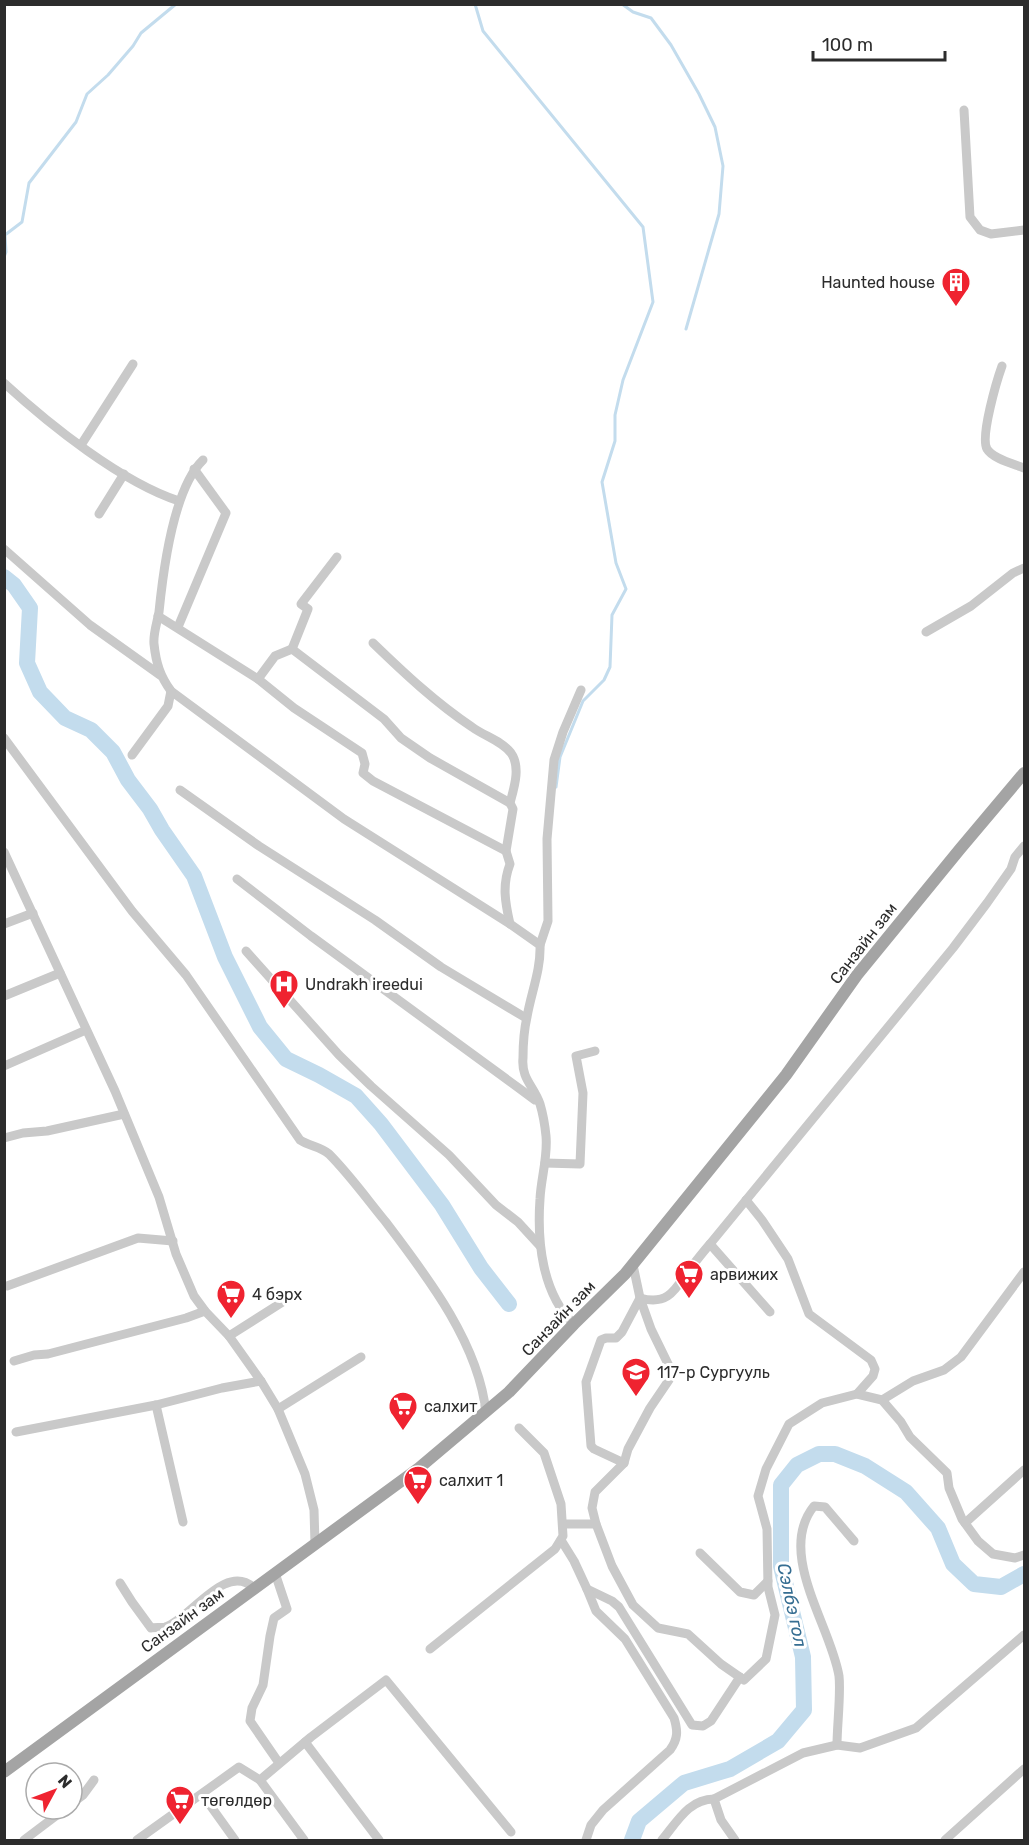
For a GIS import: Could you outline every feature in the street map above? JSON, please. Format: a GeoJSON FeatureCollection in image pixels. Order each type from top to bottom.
{"type":"FeatureCollection","features":[{"type":"Feature","properties":{"kind":"main road","name":"Санзайн зам"},"geometry":{"type":"LineString","coordinates":[[4,1772],[419,1468],[509,1392],[633,1265],[786,1074],[857,975],[1024,773]]}},
{"type":"Feature","properties":{"kind":"street"},"geometry":{"type":"LineString","coordinates":[[964,110],[970,217],[980,230],[991,234],[1024,230]]}},
{"type":"Feature","properties":{"kind":"street"},"geometry":{"type":"LineString","coordinates":[[81,445],[133,364]]}},
{"type":"Feature","properties":{"kind":"street"},"geometry":{"type":"LineString","coordinates":[[1002,366],[985,440],[987,449],[992,455],[1024,468]]}},
{"type":"Feature","properties":{"kind":"street"},"geometry":{"type":"LineString","coordinates":[[4,383],[33,410],[124,474],[179,501]]}},
{"type":"Feature","properties":{"kind":"street"},"geometry":{"type":"LineString","coordinates":[[160,675],[154,641],[162,574],[179,501],[194,469],[203,460]]}},
{"type":"Feature","properties":{"kind":"street"},"geometry":{"type":"LineString","coordinates":[[178,627],[226,513],[194,469]]}},
{"type":"Feature","properties":{"kind":"street"},"geometry":{"type":"LineString","coordinates":[[99,514],[124,474]]}},
{"type":"Feature","properties":{"kind":"street"},"geometry":{"type":"LineString","coordinates":[[4,549],[90,625],[160,675],[171,691],[344,819],[540,945]]}},
{"type":"Feature","properties":{"kind":"street"},"geometry":{"type":"LineString","coordinates":[[258,679],[275,656],[292,649],[308,609],[301,604],[337,557]]}},
{"type":"Feature","properties":{"kind":"street"},"geometry":{"type":"LineString","coordinates":[[926,632],[970,606],[1013,573],[1024,568]]}},
{"type":"Feature","properties":{"kind":"street"},"geometry":{"type":"LineString","coordinates":[[158,616],[258,679],[294,708],[362,753],[365,764],[363,773],[367,777],[506,851]]}},
{"type":"Feature","properties":{"kind":"street"},"geometry":{"type":"LineString","coordinates":[[373,643],[417,685],[472,728],[504,746],[510,753],[514,759],[516,780],[510,803]]}},
{"type":"Feature","properties":{"kind":"street"},"geometry":{"type":"LineString","coordinates":[[292,649],[384,719],[401,738],[430,758],[510,803],[513,809],[506,851],[510,864],[506,874],[504,897],[510,924]]}},
{"type":"Feature","properties":{"kind":"street"},"geometry":{"type":"LineString","coordinates":[[573,1324],[564,1315],[552,1292],[540,1246],[540,1200],[546,1137],[540,1103],[524,1076],[522,1061],[526,1018],[540,958],[540,945],[548,921],[547,839],[554,760],[581,690]]}},
{"type":"Feature","properties":{"kind":"street"},"geometry":{"type":"LineString","coordinates":[[132,755],[168,706],[171,691]]}},
{"type":"Feature","properties":{"kind":"street"},"geometry":{"type":"LineString","coordinates":[[4,738],[132,912],[186,975],[300,1140],[327,1152],[370,1202],[414,1259],[448,1310],[479,1376],[486,1413]]}},
{"type":"Feature","properties":{"kind":"street"},"geometry":{"type":"LineString","coordinates":[[180,790],[259,846],[375,920],[441,967],[526,1018]]}},
{"type":"Feature","properties":{"kind":"street"},"geometry":{"type":"LineString","coordinates":[[640,1298],[650,1301],[661,1299],[676,1291],[710,1244],[953,948],[1011,869],[1015,857],[1024,846]]}},
{"type":"Feature","properties":{"kind":"street"},"geometry":{"type":"LineString","coordinates":[[4,852],[124,1113],[159,1197],[176,1254],[192,1291],[205,1311],[229,1336],[278,1409],[305,1474],[314,1510],[315,1544]]}},
{"type":"Feature","properties":{"kind":"street"},"geometry":{"type":"LineString","coordinates":[[237,879],[320,943],[540,1103]]}},
{"type":"Feature","properties":{"kind":"street"},"geometry":{"type":"LineString","coordinates":[[4,924],[33,914]]}},
{"type":"Feature","properties":{"kind":"street"},"geometry":{"type":"LineString","coordinates":[[246,951],[339,1055],[370,1086],[449,1155],[496,1205],[518,1222],[540,1246]]}},
{"type":"Feature","properties":{"kind":"street"},"geometry":{"type":"LineString","coordinates":[[4,996],[60,973]]}},
{"type":"Feature","properties":{"kind":"street"},"geometry":{"type":"LineString","coordinates":[[4,1066],[86,1030]]}},
{"type":"Feature","properties":{"kind":"street"},"geometry":{"type":"LineString","coordinates":[[545,1163],[580,1164],[583,1093],[576,1056],[595,1051]]}},
{"type":"Feature","properties":{"kind":"street"},"geometry":{"type":"LineString","coordinates":[[4,1138],[23,1133],[47,1131],[124,1113]]}},
{"type":"Feature","properties":{"kind":"street"},"geometry":{"type":"LineString","coordinates":[[746,1200],[788,1259],[809,1314],[871,1360],[875,1369],[873,1376],[857,1394]]}},
{"type":"Feature","properties":{"kind":"street"},"geometry":{"type":"LineString","coordinates":[[7,1286],[138,1238],[173,1241]]}},
{"type":"Feature","properties":{"kind":"street"},"geometry":{"type":"LineString","coordinates":[[710,1244],[770,1312]]}},
{"type":"Feature","properties":{"kind":"street"},"geometry":{"type":"LineString","coordinates":[[633,1265],[640,1298],[651,1329],[669,1366],[669,1380],[650,1408],[628,1449],[624,1463],[595,1492],[592,1508],[612,1566],[633,1605],[658,1628],[688,1634],[721,1664],[744,1680],[766,1659],[775,1615],[768,1581],[767,1529],[758,1496],[766,1469],[789,1424],[822,1403],[857,1394],[882,1400],[901,1422],[910,1437],[947,1473],[949,1488],[965,1523],[978,1541],[993,1554],[1015,1558],[1024,1556]]}},
{"type":"Feature","properties":{"kind":"street"},"geometry":{"type":"LineString","coordinates":[[882,1400],[913,1381],[944,1370],[961,1357],[1024,1272]]}},
{"type":"Feature","properties":{"kind":"street"},"geometry":{"type":"LineString","coordinates":[[229,1336],[292,1296]]}},
{"type":"Feature","properties":{"kind":"street"},"geometry":{"type":"LineString","coordinates":[[624,1463],[591,1446],[586,1382],[601,1340],[616,1338],[622,1332],[640,1298]]}},
{"type":"Feature","properties":{"kind":"street"},"geometry":{"type":"LineString","coordinates":[[14,1361],[186,1318],[205,1311]]}},
{"type":"Feature","properties":{"kind":"street"},"geometry":{"type":"LineString","coordinates":[[278,1409],[361,1357]]}},
{"type":"Feature","properties":{"kind":"street"},"geometry":{"type":"LineString","coordinates":[[16,1432],[156,1405],[196,1394],[261,1381]]}},
{"type":"Feature","properties":{"kind":"street"},"geometry":{"type":"LineString","coordinates":[[156,1405],[183,1522]]}},
{"type":"Feature","properties":{"kind":"street"},"geometry":{"type":"LineString","coordinates":[[430,1649],[555,1549],[563,1536],[561,1504],[544,1453],[519,1428]]}},
{"type":"Feature","properties":{"kind":"street"},"geometry":{"type":"LineString","coordinates":[[965,1523],[1024,1470]]}},
{"type":"Feature","properties":{"kind":"street"},"geometry":{"type":"LineString","coordinates":[[837,1746],[839,1677],[811,1595],[800,1554],[806,1517],[814,1506],[825,1507],[854,1541]]}},
{"type":"Feature","properties":{"kind":"street"},"geometry":{"type":"LineString","coordinates":[[563,1524],[596,1524]]}},
{"type":"Feature","properties":{"kind":"street"},"geometry":{"type":"LineString","coordinates":[[561,1540],[574,1561],[596,1611],[625,1639],[674,1718],[677,1731],[677,1738],[670,1750],[594,1820],[586,1840]]}},
{"type":"Feature","properties":{"kind":"street"},"geometry":{"type":"LineString","coordinates":[[700,1553],[740,1592],[754,1595],[768,1581]]}},
{"type":"Feature","properties":{"kind":"street"},"geometry":{"type":"LineString","coordinates":[[275,1573],[287,1609],[274,1618],[263,1685],[252,1708],[250,1721],[279,1764]]}},
{"type":"Feature","properties":{"kind":"street"},"geometry":{"type":"LineString","coordinates":[[120,1582],[151,1628],[166,1627],[216,1588],[235,1581],[249,1584],[254,1588]]}},
{"type":"Feature","properties":{"kind":"street"},"geometry":{"type":"LineString","coordinates":[[587,1589],[619,1607],[692,1725],[703,1726],[711,1721],[740,1677]]}},
{"type":"Feature","properties":{"kind":"street"},"geometry":{"type":"LineString","coordinates":[[662,1840],[693,1804],[702,1799],[714,1799],[802,1753],[837,1746],[860,1748],[916,1728],[1024,1637]]}},
{"type":"Feature","properties":{"kind":"street"},"geometry":{"type":"LineString","coordinates":[[260,1780],[386,1680],[511,1832]]}},
{"type":"Feature","properties":{"kind":"street"},"geometry":{"type":"LineString","coordinates":[[305,1742],[379,1840]]}},
{"type":"Feature","properties":{"kind":"street"},"geometry":{"type":"LineString","coordinates":[[137,1840],[239,1767],[260,1780],[304,1840]]}},
{"type":"Feature","properties":{"kind":"street"},"geometry":{"type":"LineString","coordinates":[[945,1840],[1024,1769]]}},
{"type":"Feature","properties":{"kind":"street"},"geometry":{"type":"LineString","coordinates":[[84,1794],[94,1780]]}},
{"type":"Feature","properties":{"kind":"street"},"geometry":{"type":"LineString","coordinates":[[202,1794],[235,1840]]}},
{"type":"Feature","properties":{"kind":"street"},"geometry":{"type":"LineString","coordinates":[[714,1799],[721,1820],[735,1840]]}},
{"type":"Feature","properties":{"kind":"street"},"geometry":{"type":"LineString","coordinates":[[24,1840],[49,1821]]}},
{"type":"Feature","properties":{"kind":"waterway"},"geometry":{"type":"LineString","coordinates":[[4,257],[5,235],[22,222],[29,183],[76,122],[87,94],[108,75],[141,33],[176,4]]}},
{"type":"Feature","properties":{"kind":"waterway"},"geometry":{"type":"LineString","coordinates":[[475,4],[483,31],[643,227],[653,302],[623,380],[615,415],[615,441],[602,482],[616,563],[626,589],[612,615],[610,667],[604,680],[583,701],[560,757],[556,787]]}},
{"type":"Feature","properties":{"kind":"waterway"},"geometry":{"type":"LineString","coordinates":[[622,4],[633,12],[651,18],[671,45],[715,127],[723,166],[719,214],[686,329]]}},
{"type":"Feature","properties":{"kind":"waterway"},"geometry":{"type":"LineString","coordinates":[[4,577],[14,585],[30,608],[27,663],[40,692],[65,718],[91,730],[113,752],[128,780],[194,876],[225,957],[260,1027],[286,1059],[356,1096],[381,1124],[442,1205],[481,1268],[509,1304]]}},
{"type":"Feature","properties":{"kind":"waterway","name":"Сэлбэ гол"},"geometry":{"type":"LineString","coordinates":[[632,1840],[639,1821],[684,1783],[730,1769],[778,1741],[804,1710],[803,1657],[781,1566],[781,1485],[797,1465],[819,1454],[835,1454],[865,1466],[906,1492],[938,1528],[953,1564],[974,1584],[1001,1587],[1024,1574]]}},
{"type":"Feature","properties":{"kind":"place","name":"Haunted house"},"geometry":{"type":"Point","coordinates":[956,308]}},
{"type":"Feature","properties":{"kind":"place","name":"Undrakh ireedui"},"geometry":{"type":"Point","coordinates":[284,1010]}},
{"type":"Feature","properties":{"kind":"place","name":"арвижих"},"geometry":{"type":"Point","coordinates":[689,1300]}},
{"type":"Feature","properties":{"kind":"place","name":"4 бэрх"},"geometry":{"type":"Point","coordinates":[231,1320]}},
{"type":"Feature","properties":{"kind":"place","name":"117-р Сургууль"},"geometry":{"type":"Point","coordinates":[636,1398]}},
{"type":"Feature","properties":{"kind":"place","name":"салхит"},"geometry":{"type":"Point","coordinates":[403,1432]}},
{"type":"Feature","properties":{"kind":"place","name":"салхит 1"},"geometry":{"type":"Point","coordinates":[418,1506]}},
{"type":"Feature","properties":{"kind":"place","name":"төгөлдөр"},"geometry":{"type":"Point","coordinates":[180,1826]}}]}
